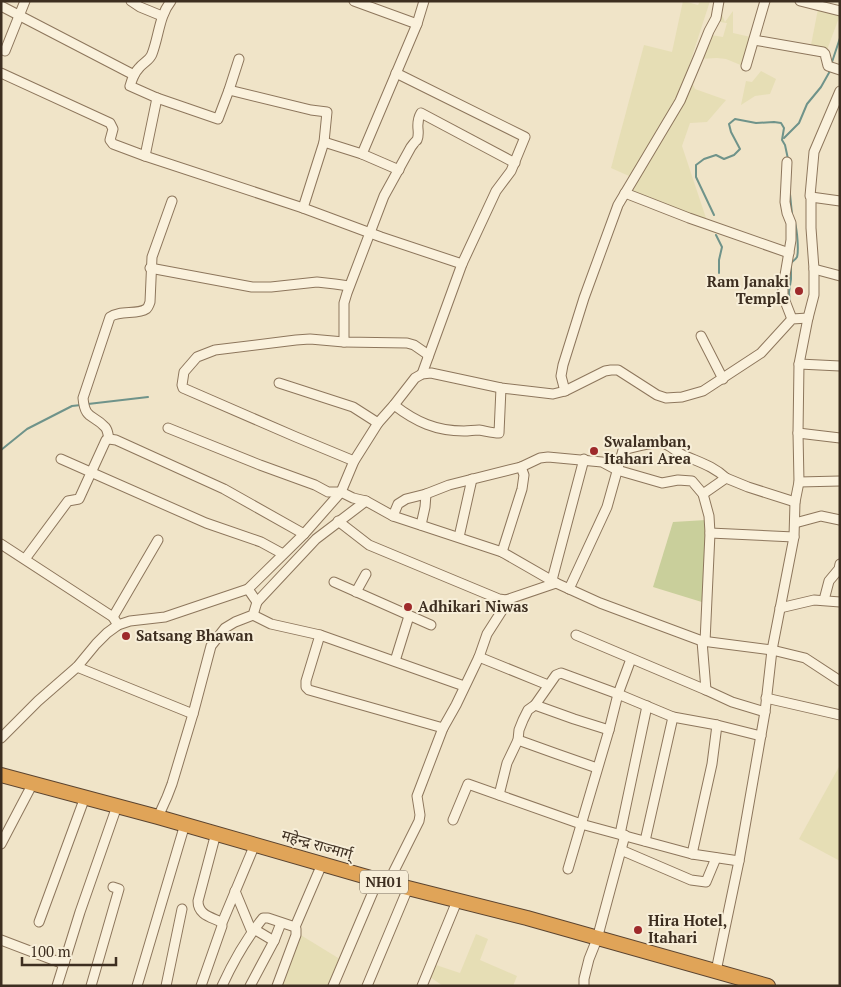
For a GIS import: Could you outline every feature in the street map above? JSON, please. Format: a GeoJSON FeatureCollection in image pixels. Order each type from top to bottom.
{"type":"FeatureCollection","features":[{"type":"Feature","properties":{"kind":"highway","name":"महेन्द्र राज्मार्ग्"},"geometry":{"type":"LineString","coordinates":[[1,775],[185,824],[383,882],[527,918],[768,986]]}},
{"type":"Feature","properties":{"kind":"street"},"geometry":{"type":"LineString","coordinates":[[5,51],[25,1]]}},
{"type":"Feature","properties":{"kind":"street"},"geometry":{"type":"LineString","coordinates":[[131,1],[162,16]]}},
{"type":"Feature","properties":{"kind":"street"},"geometry":{"type":"LineString","coordinates":[[171,1],[162,16],[152,56],[140,66],[130,86],[157,98],[218,118],[238,59]]}},
{"type":"Feature","properties":{"kind":"street"},"geometry":{"type":"LineString","coordinates":[[354,1],[417,24]]}},
{"type":"Feature","properties":{"kind":"street"},"geometry":{"type":"LineString","coordinates":[[362,154],[417,24],[424,1]]}},
{"type":"Feature","properties":{"kind":"street"},"geometry":{"type":"LineString","coordinates":[[565,391],[561,376],[566,357],[584,298],[618,205],[680,101],[716,18],[719,1]]}},
{"type":"Feature","properties":{"kind":"street"},"geometry":{"type":"LineString","coordinates":[[746,66],[765,1]]}},
{"type":"Feature","properties":{"kind":"street"},"geometry":{"type":"LineString","coordinates":[[800,1],[840,11]]}},
{"type":"Feature","properties":{"kind":"street"},"geometry":{"type":"LineString","coordinates":[[1,6],[134,75]]}},
{"type":"Feature","properties":{"kind":"street"},"geometry":{"type":"LineString","coordinates":[[754,40],[822,52],[825,54],[828,66],[840,70]]}},
{"type":"Feature","properties":{"kind":"street"},"geometry":{"type":"LineString","coordinates":[[396,72],[525,137],[515,163],[496,191],[462,264],[422,374]]}},
{"type":"Feature","properties":{"kind":"street"},"geometry":{"type":"LineString","coordinates":[[1,73],[110,123],[113,129],[110,142],[145,156],[303,208],[370,234],[462,264]]}},
{"type":"Feature","properties":{"kind":"street"},"geometry":{"type":"LineString","coordinates":[[229,90],[310,110],[327,112],[324,142],[303,208]]}},
{"type":"Feature","properties":{"kind":"street"},"geometry":{"type":"LineString","coordinates":[[716,971],[765,712],[772,650],[794,537],[795,502],[799,482],[800,364],[814,295],[811,228],[812,197],[810,196],[814,152],[839,92]]}},
{"type":"Feature","properties":{"kind":"street"},"geometry":{"type":"LineString","coordinates":[[145,156],[157,98]]}},
{"type":"Feature","properties":{"kind":"street"},"geometry":{"type":"LineString","coordinates":[[344,342],[344,303],[349,286],[384,196],[416,140],[418,135],[417,120],[421,113],[515,163]]}},
{"type":"Feature","properties":{"kind":"street"},"geometry":{"type":"LineString","coordinates":[[324,142],[362,154],[399,170]]}},
{"type":"Feature","properties":{"kind":"street"},"geometry":{"type":"LineString","coordinates":[[787,162],[785,202],[791,223],[791,240],[783,296],[792,319]]}},
{"type":"Feature","properties":{"kind":"street"},"geometry":{"type":"LineString","coordinates":[[625,193],[789,253]]}},
{"type":"Feature","properties":{"kind":"street"},"geometry":{"type":"LineString","coordinates":[[812,197],[840,201]]}},
{"type":"Feature","properties":{"kind":"street"},"geometry":{"type":"LineString","coordinates":[[109,439],[105,427],[88,414],[83,398],[110,317],[114,314],[144,310],[148,307],[150,302],[150,268],[152,258],[172,201]]}},
{"type":"Feature","properties":{"kind":"street"},"geometry":{"type":"LineString","coordinates":[[150,268],[252,287],[318,282],[349,286]]}},
{"type":"Feature","properties":{"kind":"street"},"geometry":{"type":"LineString","coordinates":[[814,269],[840,276]]}},
{"type":"Feature","properties":{"kind":"street"},"geometry":{"type":"LineString","coordinates":[[1,544],[116,621],[165,617],[248,589],[304,534],[341,492],[354,461],[378,423],[415,378],[422,374],[446,376],[501,388],[553,394],[565,391],[605,371],[618,370],[657,395],[666,398],[682,397],[703,391],[761,353],[792,319],[808,318]]}},
{"type":"Feature","properties":{"kind":"street"},"geometry":{"type":"LineString","coordinates":[[700,336],[722,379]]}},
{"type":"Feature","properties":{"kind":"street"},"geometry":{"type":"LineString","coordinates":[[354,461],[183,388],[184,372],[197,357],[215,350],[310,339],[344,342],[407,343],[414,345],[427,354],[428,357]]}},
{"type":"Feature","properties":{"kind":"street"},"geometry":{"type":"LineString","coordinates":[[800,364],[840,366]]}},
{"type":"Feature","properties":{"kind":"street"},"geometry":{"type":"LineString","coordinates":[[279,383],[353,407],[378,423]]}},
{"type":"Feature","properties":{"kind":"street"},"geometry":{"type":"LineString","coordinates":[[394,405],[428,426],[440,429],[478,430],[499,433],[501,388]]}},
{"type":"Feature","properties":{"kind":"street"},"geometry":{"type":"LineString","coordinates":[[168,428],[315,485],[328,492],[341,492],[353,498],[366,501],[392,516],[502,552],[554,582],[600,603],[704,641],[772,650],[805,658],[840,681]]}},
{"type":"Feature","properties":{"kind":"street"},"geometry":{"type":"LineString","coordinates":[[798,433],[840,438]]}},
{"type":"Feature","properties":{"kind":"street"},"geometry":{"type":"LineString","coordinates":[[25,560],[68,501],[78,499],[106,440],[109,439],[116,440],[224,489],[304,534]]}},
{"type":"Feature","properties":{"kind":"street"},"geometry":{"type":"LineString","coordinates":[[569,589],[607,507],[623,450],[664,443],[680,454],[701,461],[720,472],[726,478],[795,502]]}},
{"type":"Feature","properties":{"kind":"street"},"geometry":{"type":"LineString","coordinates":[[392,516],[398,504],[402,501],[450,485],[521,467],[540,458],[548,457],[602,462],[617,470],[662,483],[678,480],[692,481],[703,494],[709,516],[710,533],[704,641],[706,690]]}},
{"type":"Feature","properties":{"kind":"street"},"geometry":{"type":"LineString","coordinates":[[62,459],[206,523],[261,542],[284,554]]}},
{"type":"Feature","properties":{"kind":"street"},"geometry":{"type":"LineString","coordinates":[[554,582],[584,459]]}},
{"type":"Feature","properties":{"kind":"street"},"geometry":{"type":"LineString","coordinates":[[502,552],[522,489],[524,476],[521,467]]}},
{"type":"Feature","properties":{"kind":"street"},"geometry":{"type":"LineString","coordinates":[[703,494],[726,478]]}},
{"type":"Feature","properties":{"kind":"street"},"geometry":{"type":"LineString","coordinates":[[458,537],[472,479]]}},
{"type":"Feature","properties":{"kind":"street"},"geometry":{"type":"LineString","coordinates":[[799,482],[840,482]]}},
{"type":"Feature","properties":{"kind":"street"},"geometry":{"type":"LineString","coordinates":[[421,525],[426,494]]}},
{"type":"Feature","properties":{"kind":"street"},"geometry":{"type":"LineString","coordinates":[[253,615],[257,602],[316,538],[366,501]]}},
{"type":"Feature","properties":{"kind":"street"},"geometry":{"type":"LineString","coordinates":[[795,523],[821,516],[840,520]]}},
{"type":"Feature","properties":{"kind":"street"},"geometry":{"type":"LineString","coordinates":[[338,521],[369,545],[499,600],[506,600],[554,582]]}},
{"type":"Feature","properties":{"kind":"street"},"geometry":{"type":"LineString","coordinates":[[710,533],[794,537]]}},
{"type":"Feature","properties":{"kind":"street"},"geometry":{"type":"LineString","coordinates":[[1,738],[38,701],[77,667],[107,633],[116,621],[158,540]]}},
{"type":"Feature","properties":{"kind":"street"},"geometry":{"type":"LineString","coordinates":[[824,600],[829,581],[839,569],[840,564]]}},
{"type":"Feature","properties":{"kind":"street"},"geometry":{"type":"LineString","coordinates":[[356,592],[366,574]]}},
{"type":"Feature","properties":{"kind":"street"},"geometry":{"type":"LineString","coordinates":[[334,582],[431,625]]}},
{"type":"Feature","properties":{"kind":"street"},"geometry":{"type":"LineString","coordinates":[[248,589],[257,602]]}},
{"type":"Feature","properties":{"kind":"street"},"geometry":{"type":"LineString","coordinates":[[333,986],[383,882],[419,821],[417,796],[443,728],[479,657],[487,634],[503,609],[506,600]]}},
{"type":"Feature","properties":{"kind":"street"},"geometry":{"type":"LineString","coordinates":[[780,608],[814,600],[840,602]]}},
{"type":"Feature","properties":{"kind":"street"},"geometry":{"type":"LineString","coordinates":[[158,817],[167,797],[193,714],[211,646],[225,628],[235,622],[253,615],[271,624],[320,634],[464,686]]}},
{"type":"Feature","properties":{"kind":"street"},"geometry":{"type":"LineString","coordinates":[[395,661],[409,616]]}},
{"type":"Feature","properties":{"kind":"street"},"geometry":{"type":"LineString","coordinates":[[320,634],[306,681],[306,687],[309,690],[443,728]]}},
{"type":"Feature","properties":{"kind":"street"},"geometry":{"type":"LineString","coordinates":[[576,635],[732,702],[765,712]]}},
{"type":"Feature","properties":{"kind":"street"},"geometry":{"type":"LineString","coordinates":[[479,657],[548,685]]}},
{"type":"Feature","properties":{"kind":"street"},"geometry":{"type":"LineString","coordinates":[[568,869],[618,694],[631,659]]}},
{"type":"Feature","properties":{"kind":"street"},"geometry":{"type":"LineString","coordinates":[[77,667],[193,714]]}},
{"type":"Feature","properties":{"kind":"street"},"geometry":{"type":"LineString","coordinates":[[499,795],[507,763],[518,740],[523,720],[528,710],[535,705],[556,675],[561,674],[618,694],[673,717],[760,736]]}},
{"type":"Feature","properties":{"kind":"street"},"geometry":{"type":"LineString","coordinates":[[766,698],[840,715]]}},
{"type":"Feature","properties":{"kind":"street"},"geometry":{"type":"LineString","coordinates":[[535,705],[609,730]]}},
{"type":"Feature","properties":{"kind":"street"},"geometry":{"type":"LineString","coordinates":[[584,986],[588,959],[597,939],[621,850],[647,706]]}},
{"type":"Feature","properties":{"kind":"street"},"geometry":{"type":"LineString","coordinates":[[645,841],[673,717]]}},
{"type":"Feature","properties":{"kind":"street"},"geometry":{"type":"LineString","coordinates":[[692,854],[712,764],[717,726]]}},
{"type":"Feature","properties":{"kind":"street"},"geometry":{"type":"LineString","coordinates":[[518,740],[598,768]]}},
{"type":"Feature","properties":{"kind":"street"},"geometry":{"type":"LineString","coordinates":[[1,844],[33,783]]}},
{"type":"Feature","properties":{"kind":"street"},"geometry":{"type":"LineString","coordinates":[[453,820],[468,784],[581,824],[692,854],[738,862]]}},
{"type":"Feature","properties":{"kind":"street"},"geometry":{"type":"LineString","coordinates":[[39,922],[85,798]]}},
{"type":"Feature","properties":{"kind":"street"},"geometry":{"type":"LineString","coordinates":[[57,986],[80,912],[117,806]]}},
{"type":"Feature","properties":{"kind":"street"},"geometry":{"type":"LineString","coordinates":[[137,986],[185,824]]}},
{"type":"Feature","properties":{"kind":"street"},"geometry":{"type":"LineString","coordinates":[[216,833],[198,907],[202,913],[222,923]]}},
{"type":"Feature","properties":{"kind":"street"},"geometry":{"type":"LineString","coordinates":[[201,986],[222,929],[222,923],[255,844]]}},
{"type":"Feature","properties":{"kind":"street"},"geometry":{"type":"LineString","coordinates":[[621,850],[691,880],[706,882],[716,858]]}},
{"type":"Feature","properties":{"kind":"street"},"geometry":{"type":"LineString","coordinates":[[277,986],[296,935],[295,927],[322,864]]}},
{"type":"Feature","properties":{"kind":"street"},"geometry":{"type":"LineString","coordinates":[[90,986],[119,889],[113,887]]}},
{"type":"Feature","properties":{"kind":"street"},"geometry":{"type":"LineString","coordinates":[[367,986],[408,888]]}},
{"type":"Feature","properties":{"kind":"street"},"geometry":{"type":"LineString","coordinates":[[235,891],[253,931],[274,941]]}},
{"type":"Feature","properties":{"kind":"street"},"geometry":{"type":"LineString","coordinates":[[422,986],[457,901]]}},
{"type":"Feature","properties":{"kind":"street"},"geometry":{"type":"LineString","coordinates":[[166,986],[182,909]]}},
{"type":"Feature","properties":{"kind":"street"},"geometry":{"type":"LineString","coordinates":[[222,986],[231,966],[263,918],[295,927]]}},
{"type":"Feature","properties":{"kind":"street"},"geometry":{"type":"LineString","coordinates":[[250,986],[274,941],[281,923]]}},
{"type":"Feature","properties":{"kind":"street"},"geometry":{"type":"LineString","coordinates":[[1,940],[64,964]]}},
{"type":"Feature","properties":{"kind":"shaded area"},"geometry":{"type":"Polygon","coordinates":[[[683,1],[698,5],[700,1],[710,1],[687,72],[695,89],[726,100],[707,122],[690,123],[682,146],[708,224],[630,195],[638,180],[611,168],[644,45],[672,52],[683,1]]]}},
{"type":"Feature","properties":{"kind":"shaded area"},"geometry":{"type":"Polygon","coordinates":[[[718,5],[725,22],[733,11],[733,33],[755,38],[748,68],[726,59],[699,59],[711,35],[723,37],[727,23],[714,21],[718,5]]]}},
{"type":"Feature","properties":{"kind":"shaded area"},"geometry":{"type":"Polygon","coordinates":[[[818,9],[840,15],[827,50],[811,45],[818,9]]]}},
{"type":"Feature","properties":{"kind":"shaded area"},"geometry":{"type":"Polygon","coordinates":[[[761,71],[776,79],[770,94],[755,96],[741,105],[746,81],[752,82],[761,71]]]}},
{"type":"Feature","properties":{"kind":"shaded area"},"geometry":{"type":"Polygon","coordinates":[[[840,765],[840,861],[799,839],[840,765]]]}},
{"type":"Feature","properties":{"kind":"shaded area"},"geometry":{"type":"Polygon","coordinates":[[[299,934],[343,961],[332,986],[278,986],[299,934]]]}},
{"type":"Feature","properties":{"kind":"shaded area"},"geometry":{"type":"Polygon","coordinates":[[[476,934],[488,939],[480,960],[517,976],[513,986],[443,986],[430,977],[436,965],[460,973],[476,934]]]}},
{"type":"Feature","properties":{"kind":"green space"},"geometry":{"type":"Polygon","coordinates":[[[706,520],[705,603],[653,587],[673,522],[706,520]]]}},
{"type":"Feature","properties":{"kind":"waterway"},"geometry":{"type":"LineString","coordinates":[[832,62],[840,38]]}},
{"type":"Feature","properties":{"kind":"waterway"},"geometry":{"type":"LineString","coordinates":[[784,138],[799,123],[807,104],[821,87],[830,71]]}},
{"type":"Feature","properties":{"kind":"waterway"},"geometry":{"type":"LineString","coordinates":[[714,215],[696,177],[696,165],[704,159],[716,155],[724,159],[734,155],[740,149],[729,124],[735,119],[756,123],[781,123],[784,128],[782,140],[788,159]]}},
{"type":"Feature","properties":{"kind":"waterway"},"geometry":{"type":"LineString","coordinates":[[790,194],[792,214]]}},
{"type":"Feature","properties":{"kind":"waterway"},"geometry":{"type":"LineString","coordinates":[[790,305],[791,263],[798,254],[795,223]]}},
{"type":"Feature","properties":{"kind":"waterway"},"geometry":{"type":"LineString","coordinates":[[716,235],[722,247],[719,273]]}},
{"type":"Feature","properties":{"kind":"waterway"},"geometry":{"type":"LineString","coordinates":[[88,404],[148,397]]}},
{"type":"Feature","properties":{"kind":"waterway"},"geometry":{"type":"LineString","coordinates":[[1,450],[27,429],[72,406],[81,405]]}},
{"type":"Feature","properties":{"kind":"place","name":"Ram Janaki Temple"},"geometry":{"type":"Point","coordinates":[799,291]}},
{"type":"Feature","properties":{"kind":"place","name":"Swalamban, Itahari Area"},"geometry":{"type":"Point","coordinates":[594,451]}},
{"type":"Feature","properties":{"kind":"place","name":"Adhikari Niwas"},"geometry":{"type":"Point","coordinates":[408,607]}},
{"type":"Feature","properties":{"kind":"place","name":"Satsang Bhawan"},"geometry":{"type":"Point","coordinates":[126,636]}},
{"type":"Feature","properties":{"kind":"place","name":"Hira Hotel, Itahari"},"geometry":{"type":"Point","coordinates":[638,930]}}]}
